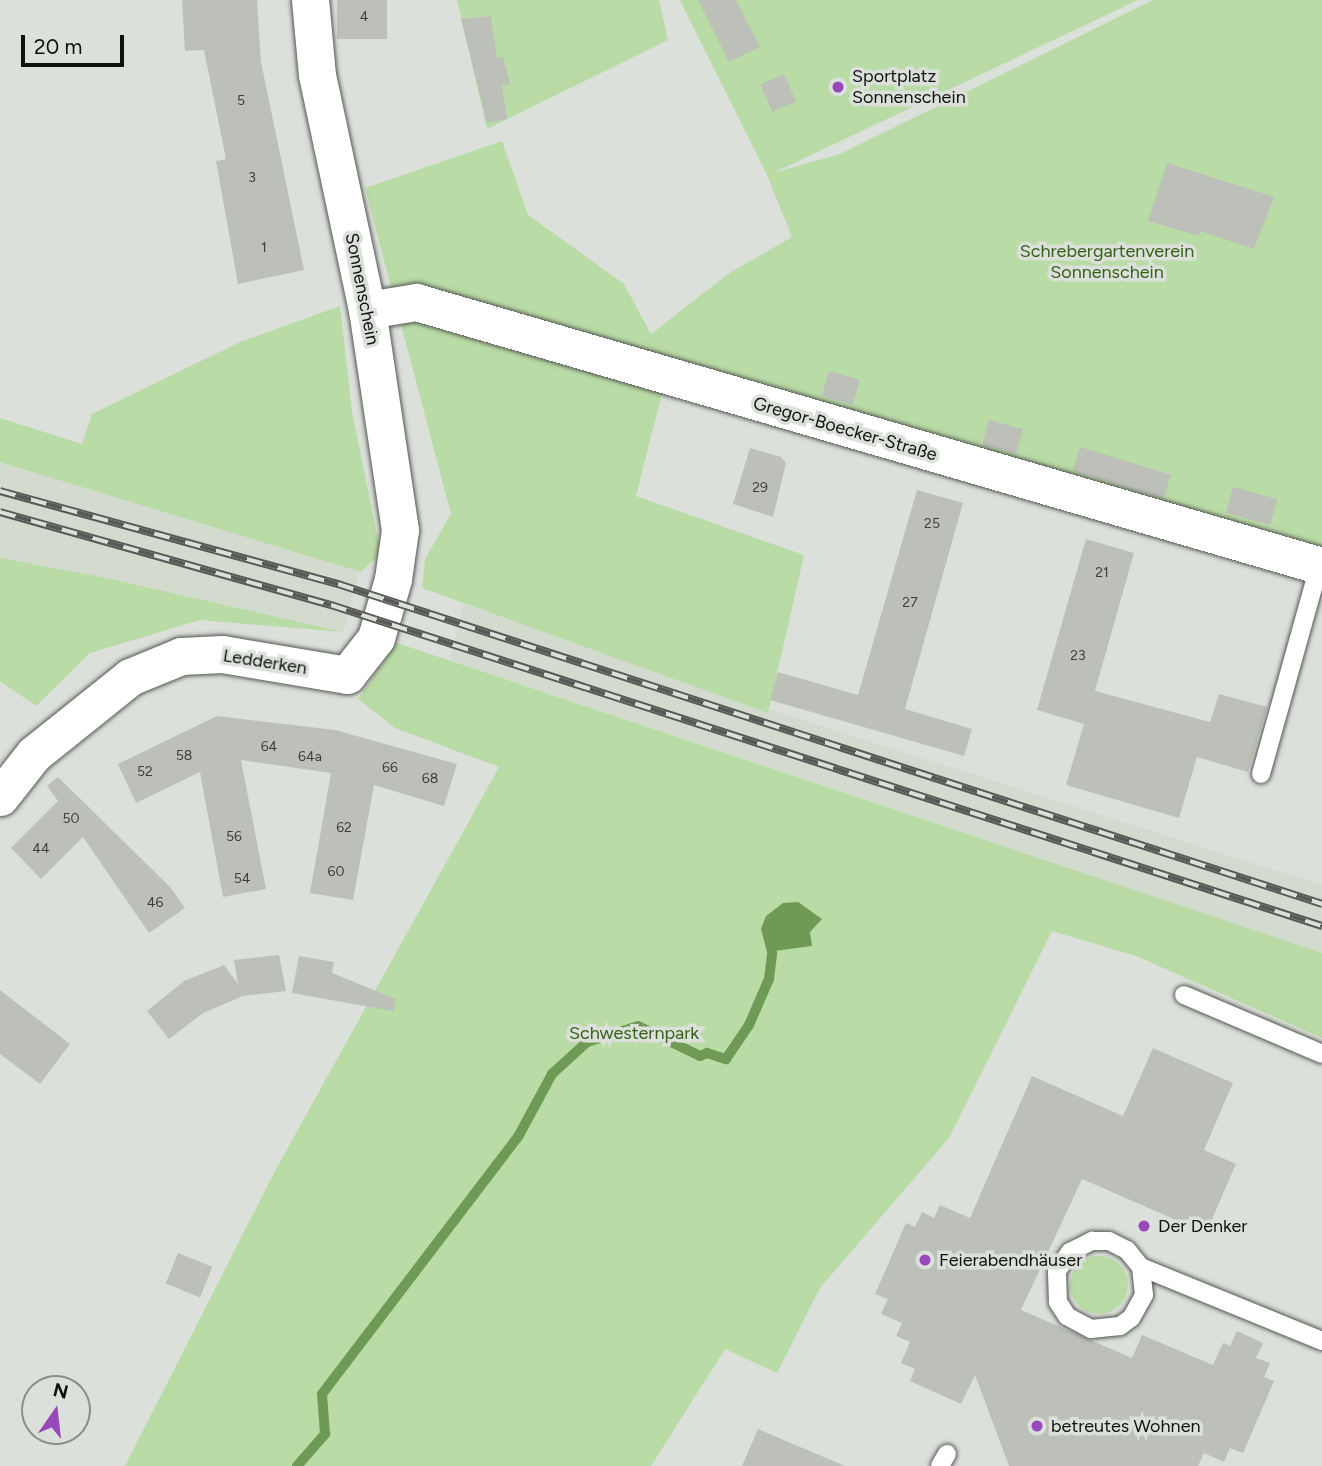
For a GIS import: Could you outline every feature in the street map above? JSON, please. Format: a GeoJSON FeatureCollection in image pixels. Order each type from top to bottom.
{"type":"FeatureCollection","features":[{"type":"Feature","properties":{"kind":"street","name":"Sonnenschein"},"geometry":{"type":"LineString","coordinates":[[310,0],[317,75],[368,310],[400,530],[393,579]]}},
{"type":"Feature","properties":{"kind":"street","name":"Gregor-Boecker-Straße"},"geometry":{"type":"LineString","coordinates":[[368,310],[416,302],[1321,566]]}},
{"type":"Feature","properties":{"kind":"street","name":"Ledderken"},"geometry":{"type":"LineString","coordinates":[[0,797],[34,754],[130,677],[181,656],[222,654],[347,675],[376,638],[393,579]]}},
{"type":"Feature","properties":{"kind":"lane"},"geometry":{"type":"LineString","coordinates":[[1261,774],[1321,566]]}},
{"type":"Feature","properties":{"kind":"lane"},"geometry":{"type":"LineString","coordinates":[[1184,995],[1322,1054]]}},
{"type":"Feature","properties":{"kind":"lane"},"geometry":{"type":"LineString","coordinates":[[1141,1267],[1144,1295],[1131,1318],[1120,1326],[1091,1329],[1067,1316],[1058,1302],[1057,1271],[1070,1252],[1081,1245],[1115,1243],[1141,1267],[1322,1341]]}},
{"type":"Feature","properties":{"kind":"shaded area"},"geometry":{"type":"Polygon","coordinates":[[[0,462],[361,566],[343,632],[111,579],[0,560],[0,462]]]}},
{"type":"Feature","properties":{"kind":"shaded area"},"geometry":{"type":"Polygon","coordinates":[[[464,604],[761,707],[1322,885],[1322,953],[449,660],[464,604]]]}},
{"type":"Feature","properties":{"kind":"shaded area"},"geometry":{"type":"Polygon","coordinates":[[[798,902],[822,919],[810,932],[812,946],[767,952],[761,929],[766,916],[783,903],[798,902]]]}},
{"type":"Feature","properties":{"kind":"green space"},"geometry":{"type":"Polygon","coordinates":[[[457,0],[659,0],[668,40],[487,129],[457,0]]]}},
{"type":"Feature","properties":{"kind":"green space","name":"Schrebergartenverein Sonnenschein"},"geometry":{"type":"Polygon","coordinates":[[[680,0],[1138,0],[773,173],[840,154],[1153,0],[1322,0],[1322,549],[680,360],[661,397],[636,496],[804,555],[768,713],[422,588],[425,559],[451,514],[365,188],[502,141],[528,215],[624,284],[651,334],[728,274],[792,237],[767,175],[680,0]]]}},
{"type":"Feature","properties":{"kind":"green space"},"geometry":{"type":"Polygon","coordinates":[[[340,306],[352,412],[381,553],[361,572],[0,462],[0,418],[82,444],[92,414],[240,342],[340,306]]]}},
{"type":"Feature","properties":{"kind":"green space"},"geometry":{"type":"Polygon","coordinates":[[[0,558],[111,579],[343,632],[200,620],[90,653],[36,706],[0,681],[0,558]]]}},
{"type":"Feature","properties":{"kind":"green space","name":"Schwesternpark"},"geometry":{"type":"Polygon","coordinates":[[[397,643],[1322,953],[1322,1038],[1136,956],[1052,931],[949,1138],[820,1288],[777,1373],[725,1349],[651,1466],[125,1466],[275,1171],[499,767],[395,728],[358,699],[397,643]]]}},
{"type":"Feature","properties":{"kind":"green space"},"geometry":{"type":"Polygon","coordinates":[[[1099,1256],[1120,1264],[1128,1285],[1120,1306],[1099,1314],[1078,1306],[1070,1285],[1078,1264],[1099,1256]]]}},
{"type":"Feature","properties":{"kind":"building"},"geometry":{"type":"Polygon","coordinates":[[[182,0],[257,0],[261,62],[304,270],[238,284],[216,161],[226,159],[204,50],[185,51],[182,0]]]}},
{"type":"Feature","properties":{"kind":"building"},"geometry":{"type":"Polygon","coordinates":[[[337,0],[387,0],[387,39],[337,39],[337,0]]]}},
{"type":"Feature","properties":{"kind":"building"},"geometry":{"type":"Polygon","coordinates":[[[698,0],[736,0],[760,47],[729,62],[698,0]]]}},
{"type":"Feature","properties":{"kind":"building"},"geometry":{"type":"Polygon","coordinates":[[[491,16],[497,58],[503,57],[510,84],[502,86],[507,119],[487,123],[461,19],[491,16]]]}},
{"type":"Feature","properties":{"kind":"building"},"geometry":{"type":"Polygon","coordinates":[[[784,74],[796,101],[772,112],[760,85],[784,74]]]}},
{"type":"Feature","properties":{"kind":"building"},"geometry":{"type":"Polygon","coordinates":[[[1167,163],[1274,197],[1254,249],[1200,231],[1199,236],[1148,221],[1167,163]]]}},
{"type":"Feature","properties":{"kind":"building"},"geometry":{"type":"Polygon","coordinates":[[[829,371],[860,380],[853,405],[822,396],[829,371]]]}},
{"type":"Feature","properties":{"kind":"building"},"geometry":{"type":"Polygon","coordinates":[[[989,420],[1023,429],[1016,454],[982,445],[989,420]]]}},
{"type":"Feature","properties":{"kind":"building"},"geometry":{"type":"Polygon","coordinates":[[[1080,447],[1171,475],[1164,499],[1073,471],[1080,447]]]}},
{"type":"Feature","properties":{"kind":"building"},"geometry":{"type":"Polygon","coordinates":[[[750,448],[781,457],[786,463],[773,517],[733,504],[750,448]]]}},
{"type":"Feature","properties":{"kind":"building"},"geometry":{"type":"Polygon","coordinates":[[[1233,487],[1277,499],[1270,525],[1226,513],[1233,487]]]}},
{"type":"Feature","properties":{"kind":"building"},"geometry":{"type":"Polygon","coordinates":[[[917,490],[963,503],[905,709],[972,729],[964,756],[770,700],[778,672],[858,695],[917,490]]]}},
{"type":"Feature","properties":{"kind":"building"},"geometry":{"type":"Polygon","coordinates":[[[1086,539],[1134,553],[1095,691],[1210,722],[1219,694],[1267,707],[1248,772],[1197,757],[1179,818],[1066,785],[1084,724],[1037,710],[1086,539]]]}},
{"type":"Feature","properties":{"kind":"building"},"geometry":{"type":"Polygon","coordinates":[[[217,716],[335,730],[457,764],[444,806],[374,785],[353,900],[310,893],[331,773],[241,760],[266,889],[223,897],[200,772],[136,803],[118,764],[217,716]]]}},
{"type":"Feature","properties":{"kind":"building"},"geometry":{"type":"Polygon","coordinates":[[[58,777],[171,888],[185,908],[149,933],[83,837],[41,879],[11,848],[58,801],[47,786],[58,777]]]}},
{"type":"Feature","properties":{"kind":"building"},"geometry":{"type":"Polygon","coordinates":[[[279,955],[286,991],[243,996],[203,1013],[169,1039],[147,1011],[184,981],[224,965],[238,984],[234,960],[279,955]]]}},
{"type":"Feature","properties":{"kind":"building"},"geometry":{"type":"Polygon","coordinates":[[[299,956],[334,962],[332,973],[396,999],[393,1011],[292,993],[299,956]]]}},
{"type":"Feature","properties":{"kind":"building"},"geometry":{"type":"Polygon","coordinates":[[[0,990],[70,1044],[40,1084],[0,1054],[0,990]]]}},
{"type":"Feature","properties":{"kind":"building","name":"Feierabendhäuser"},"geometry":{"type":"Polygon","coordinates":[[[1153,1048],[1233,1083],[1204,1150],[1236,1164],[1206,1233],[1082,1179],[1021,1310],[1132,1358],[1142,1335],[1213,1365],[1223,1343],[1230,1346],[1237,1331],[1263,1343],[1256,1358],[1270,1363],[1264,1377],[1274,1381],[1243,1453],[1230,1448],[1224,1462],[1204,1453],[1198,1466],[1009,1466],[975,1375],[961,1404],[910,1381],[915,1369],[901,1363],[910,1342],[896,1336],[902,1323],[881,1314],[888,1299],[875,1294],[906,1223],[915,1227],[922,1212],[934,1218],[940,1205],[970,1218],[1032,1076],[1123,1116],[1153,1048]]]}},
{"type":"Feature","properties":{"kind":"building"},"geometry":{"type":"Polygon","coordinates":[[[178,1253],[212,1267],[200,1297],[166,1284],[178,1253]]]}},
{"type":"Feature","properties":{"kind":"building"},"geometry":{"type":"Polygon","coordinates":[[[758,1429],[845,1466],[742,1466],[758,1429]]]}},
{"type":"Feature","properties":{"kind":"waterway"},"geometry":{"type":"LineString","coordinates":[[297,1466],[325,1434],[322,1394],[518,1137],[552,1074],[587,1042],[638,1026],[700,1056],[707,1053],[726,1059],[749,1025],[769,979],[772,953]]}},
{"type":"Feature","properties":{"kind":"railway"},"geometry":{"type":"LineString","coordinates":[[0,491],[338,584],[1322,904]]}},
{"type":"Feature","properties":{"kind":"railway"},"geometry":{"type":"LineString","coordinates":[[0,512],[331,605],[1322,926]]}},
{"type":"Feature","properties":{"kind":"place","name":"Sportplatz Sonnenschein"},"geometry":{"type":"Point","coordinates":[838,87]}},
{"type":"Feature","properties":{"kind":"place","name":"Der Denker"},"geometry":{"type":"Point","coordinates":[1144,1226]}},
{"type":"Feature","properties":{"kind":"place","name":"Feierabendhäuser"},"geometry":{"type":"Point","coordinates":[925,1260]}},
{"type":"Feature","properties":{"kind":"place","name":"betreutes Wohnen"},"geometry":{"type":"Point","coordinates":[1037,1426]}}]}
